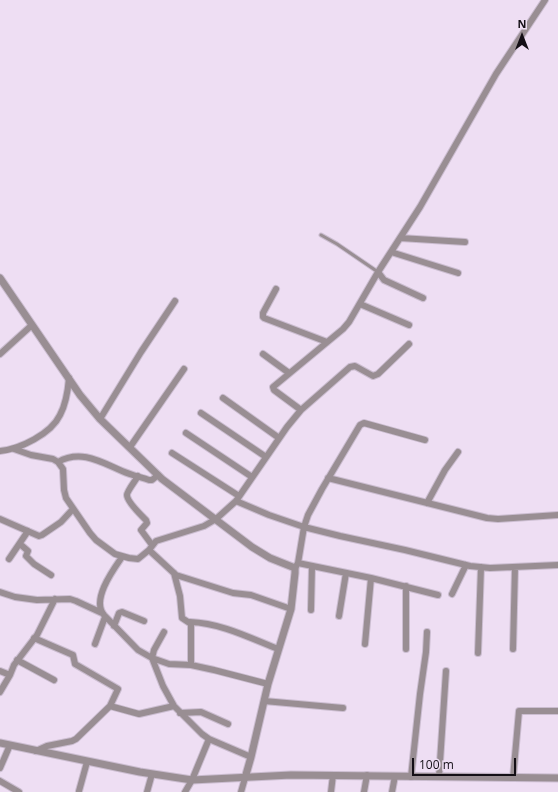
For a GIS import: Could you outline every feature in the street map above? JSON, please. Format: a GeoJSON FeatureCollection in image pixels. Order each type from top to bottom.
{"type":"FeatureCollection","features":[{"type":"Feature","properties":{"kind":"street"},"geometry":{"type":"LineString","coordinates":[[301,410],[272,388],[346,327],[378,272],[420,207],[496,74],[545,0]]}},
{"type":"Feature","properties":{"kind":"street"},"geometry":{"type":"LineString","coordinates":[[400,238],[465,242]]}},
{"type":"Feature","properties":{"kind":"street"},"geometry":{"type":"LineString","coordinates":[[391,252],[458,273]]}},
{"type":"Feature","properties":{"kind":"street"},"geometry":{"type":"LineString","coordinates":[[378,272],[384,280],[424,298]]}},
{"type":"Feature","properties":{"kind":"street"},"geometry":{"type":"LineString","coordinates":[[0,278],[80,395],[100,419],[172,488],[216,519],[228,530],[263,554],[296,565],[312,566],[372,578],[438,594]]}},
{"type":"Feature","properties":{"kind":"street"},"geometry":{"type":"LineString","coordinates":[[276,289],[262,315],[264,318],[327,342]]}},
{"type":"Feature","properties":{"kind":"street"},"geometry":{"type":"LineString","coordinates":[[100,419],[141,352],[175,301]]}},
{"type":"Feature","properties":{"kind":"street"},"geometry":{"type":"LineString","coordinates":[[360,304],[409,325]]}},
{"type":"Feature","properties":{"kind":"street"},"geometry":{"type":"LineString","coordinates":[[0,354],[32,325]]}},
{"type":"Feature","properties":{"kind":"street"},"geometry":{"type":"LineString","coordinates":[[14,449],[53,459],[58,462],[64,469],[64,494],[96,540],[108,550],[122,556],[136,559],[141,558],[150,548],[161,540],[204,526],[216,519],[237,499],[279,438],[301,410],[350,367],[355,366],[373,376],[378,374],[409,344]]}},
{"type":"Feature","properties":{"kind":"street"},"geometry":{"type":"LineString","coordinates":[[263,354],[289,373]]}},
{"type":"Feature","properties":{"kind":"street"},"geometry":{"type":"LineString","coordinates":[[130,448],[184,369]]}},
{"type":"Feature","properties":{"kind":"street"},"geometry":{"type":"LineString","coordinates":[[0,451],[14,449],[21,446],[42,434],[52,426],[60,416],[67,394],[69,378]]}},
{"type":"Feature","properties":{"kind":"street"},"geometry":{"type":"LineString","coordinates":[[223,398],[279,438]]}},
{"type":"Feature","properties":{"kind":"street"},"geometry":{"type":"LineString","coordinates":[[201,414],[266,457]]}},
{"type":"Feature","properties":{"kind":"street"},"geometry":{"type":"LineString","coordinates":[[241,792],[251,757],[268,684],[291,609],[296,565],[308,515],[361,423],[425,440]]}},
{"type":"Feature","properties":{"kind":"street"},"geometry":{"type":"LineString","coordinates":[[186,433],[252,478]]}},
{"type":"Feature","properties":{"kind":"street"},"geometry":{"type":"LineString","coordinates":[[427,503],[445,470],[458,452]]}},
{"type":"Feature","properties":{"kind":"street"},"geometry":{"type":"LineString","coordinates":[[172,453],[237,499],[269,515],[304,527],[466,565],[480,567],[558,565]]}},
{"type":"Feature","properties":{"kind":"street"},"geometry":{"type":"LineString","coordinates":[[58,462],[69,457],[94,458],[120,470],[151,480],[158,475]]}},
{"type":"Feature","properties":{"kind":"street"},"geometry":{"type":"LineString","coordinates":[[138,476],[127,494],[127,497],[132,506],[146,520],[146,523],[141,530],[150,548],[174,573],[233,593],[251,594],[291,609]]}},
{"type":"Feature","properties":{"kind":"street"},"geometry":{"type":"LineString","coordinates":[[328,478],[492,518],[558,515]]}},
{"type":"Feature","properties":{"kind":"street"},"geometry":{"type":"LineString","coordinates":[[0,519],[36,535],[42,535],[61,522],[73,509]]}},
{"type":"Feature","properties":{"kind":"street"},"geometry":{"type":"LineString","coordinates":[[9,559],[28,531]]}},
{"type":"Feature","properties":{"kind":"street"},"geometry":{"type":"LineString","coordinates":[[20,544],[28,551],[26,556],[34,564],[51,575]]}},
{"type":"Feature","properties":{"kind":"street"},"geometry":{"type":"LineString","coordinates":[[95,644],[104,615],[100,595],[122,556]]}},
{"type":"Feature","properties":{"kind":"street"},"geometry":{"type":"LineString","coordinates":[[452,594],[466,565]]}},
{"type":"Feature","properties":{"kind":"street"},"geometry":{"type":"LineString","coordinates":[[311,610],[312,566]]}},
{"type":"Feature","properties":{"kind":"street"},"geometry":{"type":"LineString","coordinates":[[478,653],[480,567]]}},
{"type":"Feature","properties":{"kind":"street"},"geometry":{"type":"LineString","coordinates":[[513,649],[515,567]]}},
{"type":"Feature","properties":{"kind":"street"},"geometry":{"type":"LineString","coordinates":[[174,573],[180,596],[182,618],[190,622],[203,623],[231,631],[278,650]]}},
{"type":"Feature","properties":{"kind":"street"},"geometry":{"type":"LineString","coordinates":[[339,616],[346,573]]}},
{"type":"Feature","properties":{"kind":"street"},"geometry":{"type":"LineString","coordinates":[[365,644],[372,578]]}},
{"type":"Feature","properties":{"kind":"street"},"geometry":{"type":"LineString","coordinates":[[406,586],[406,649]]}},
{"type":"Feature","properties":{"kind":"street"},"geometry":{"type":"LineString","coordinates":[[0,592],[15,597],[37,600],[70,599],[76,601],[104,615],[138,650],[152,658],[169,664],[191,665],[239,675],[268,684]]}},
{"type":"Feature","properties":{"kind":"street"},"geometry":{"type":"LineString","coordinates":[[0,692],[17,660],[34,638],[55,599]]}},
{"type":"Feature","properties":{"kind":"street"},"geometry":{"type":"LineString","coordinates":[[114,626],[119,613],[122,612],[144,621]]}},
{"type":"Feature","properties":{"kind":"street"},"geometry":{"type":"LineString","coordinates":[[190,622],[191,665]]}},
{"type":"Feature","properties":{"kind":"street"},"geometry":{"type":"LineString","coordinates":[[164,632],[154,650],[152,658],[163,686],[174,706],[209,739],[251,757]]}},
{"type":"Feature","properties":{"kind":"street"},"geometry":{"type":"LineString","coordinates":[[411,777],[427,632]]}},
{"type":"Feature","properties":{"kind":"street"},"geometry":{"type":"LineString","coordinates":[[34,638],[73,655],[75,664],[118,689],[110,706],[72,741],[53,745],[36,751]]}},
{"type":"Feature","properties":{"kind":"street"},"geometry":{"type":"LineString","coordinates":[[17,660],[54,680]]}},
{"type":"Feature","properties":{"kind":"street"},"geometry":{"type":"LineString","coordinates":[[0,671],[10,675]]}},
{"type":"Feature","properties":{"kind":"street"},"geometry":{"type":"LineString","coordinates":[[439,777],[446,671]]}},
{"type":"Feature","properties":{"kind":"street"},"geometry":{"type":"LineString","coordinates":[[264,701],[343,708]]}},
{"type":"Feature","properties":{"kind":"street"},"geometry":{"type":"LineString","coordinates":[[110,706],[129,712],[143,714],[174,706]]}},
{"type":"Feature","properties":{"kind":"street"},"geometry":{"type":"LineString","coordinates":[[180,713],[197,711],[228,724]]}},
{"type":"Feature","properties":{"kind":"street"},"geometry":{"type":"LineString","coordinates":[[513,778],[518,711],[558,712]]}},
{"type":"Feature","properties":{"kind":"street"},"geometry":{"type":"LineString","coordinates":[[185,792],[192,780],[209,739]]}},
{"type":"Feature","properties":{"kind":"street"},"geometry":{"type":"LineString","coordinates":[[0,743],[87,762],[192,780],[291,775],[558,778]]}},
{"type":"Feature","properties":{"kind":"street"},"geometry":{"type":"LineString","coordinates":[[0,768],[10,745]]}},
{"type":"Feature","properties":{"kind":"street"},"geometry":{"type":"LineString","coordinates":[[79,791],[87,762]]}},
{"type":"Feature","properties":{"kind":"street"},"geometry":{"type":"LineString","coordinates":[[147,792],[152,774]]}},
{"type":"Feature","properties":{"kind":"street"},"geometry":{"type":"LineString","coordinates":[[331,792],[333,775]]}},
{"type":"Feature","properties":{"kind":"street"},"geometry":{"type":"LineString","coordinates":[[364,792],[367,775]]}},
{"type":"Feature","properties":{"kind":"street"},"geometry":{"type":"LineString","coordinates":[[392,792],[395,776]]}},
{"type":"Feature","properties":{"kind":"street"},"geometry":{"type":"LineString","coordinates":[[0,781],[19,792]]}},
{"type":"Feature","properties":{"kind":"lane"},"geometry":{"type":"LineString","coordinates":[[321,235],[378,272]]}}]}
